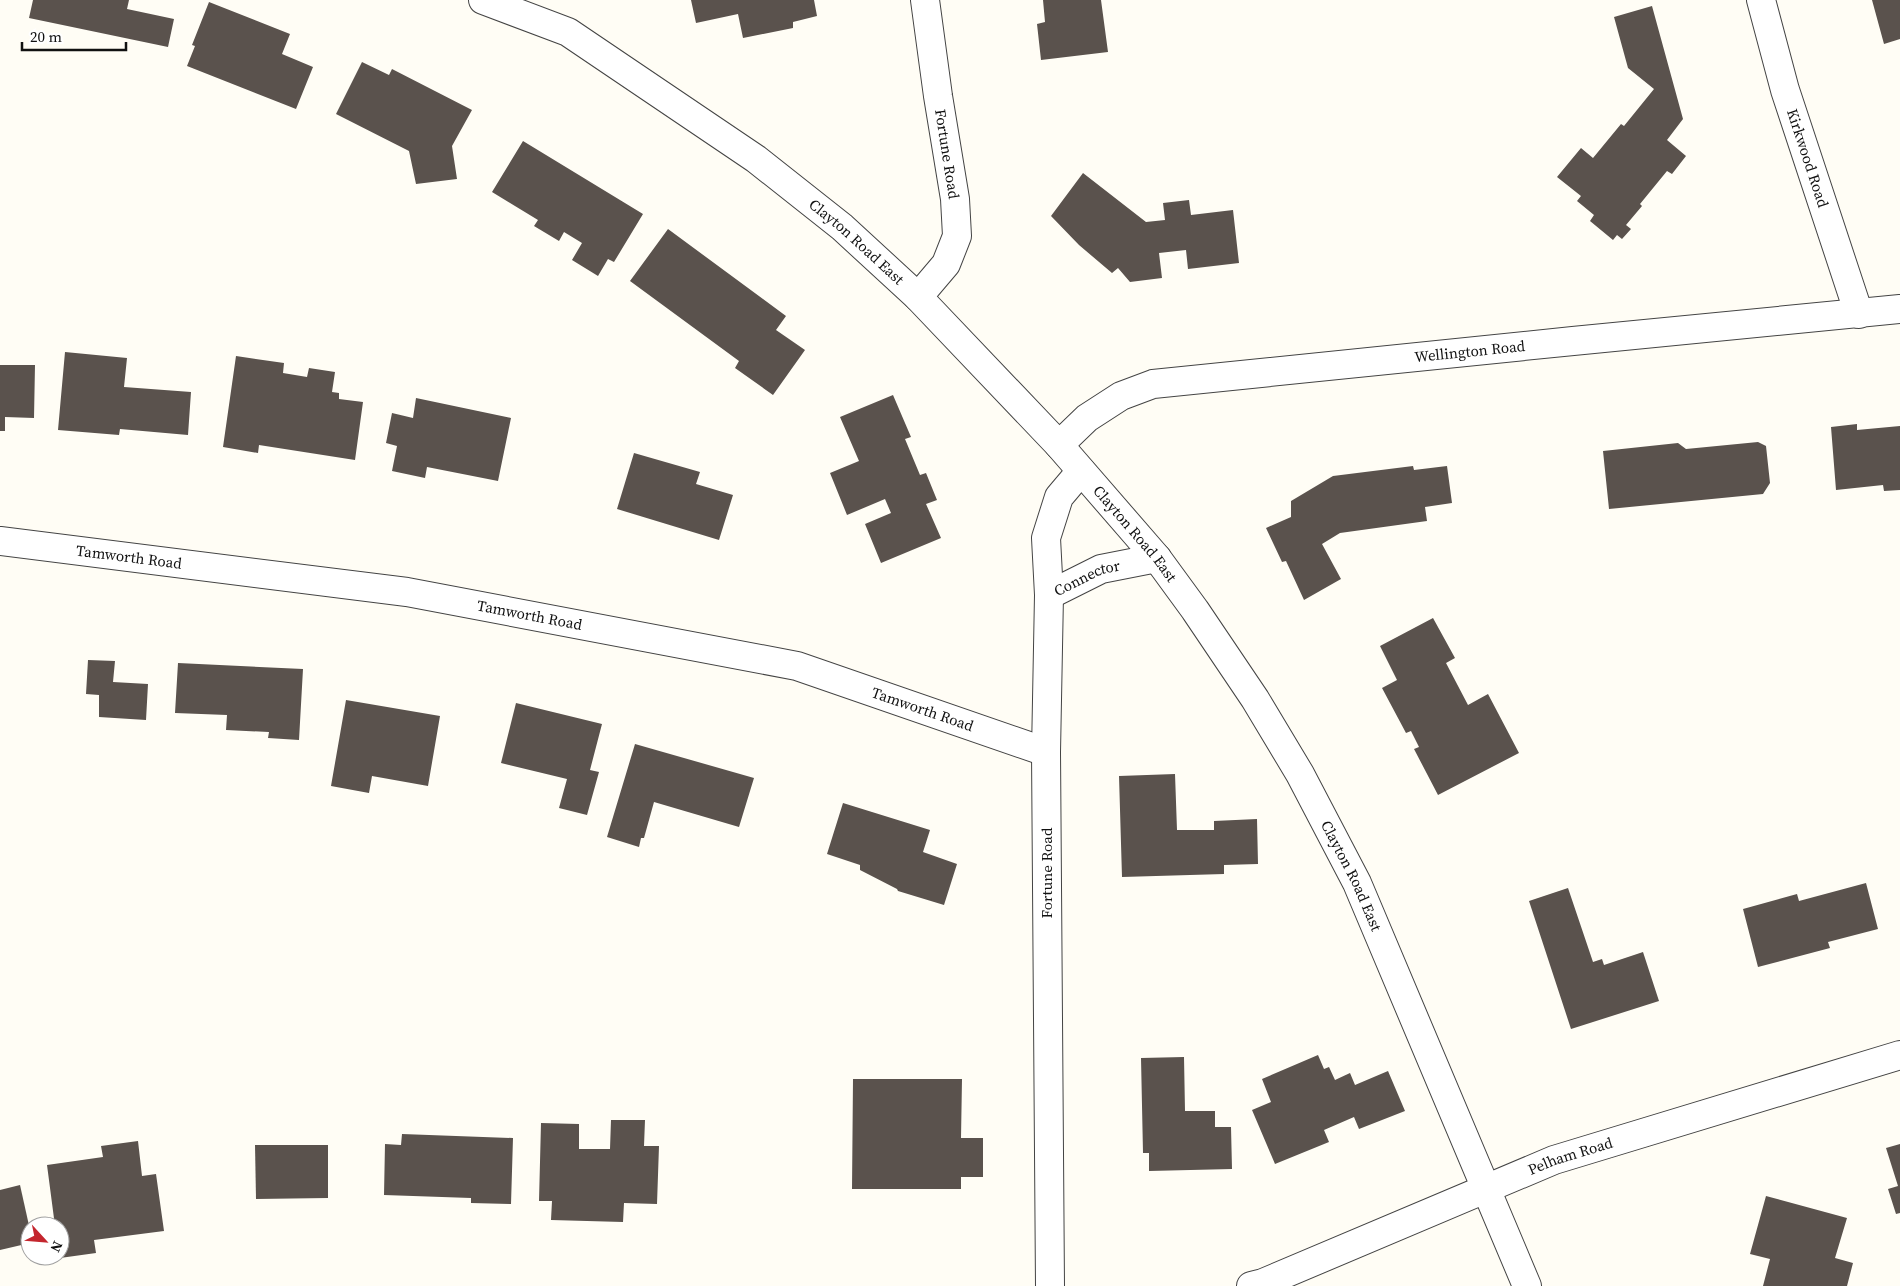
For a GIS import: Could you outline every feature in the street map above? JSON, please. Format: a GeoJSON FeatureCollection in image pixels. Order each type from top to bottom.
{"type":"FeatureCollection","features":[{"type":"Feature","properties":{"kind":"street","name":"Clayton Road East"},"geometry":{"type":"LineString","coordinates":[[484,0],[568,32],[756,159],[842,227],[918,297],[1059,446],[1158,558],[1196,610],[1255,699],[1305,782],[1357,883],[1527,1286]]}},
{"type":"Feature","properties":{"kind":"street","name":"Fortune Road"},"geometry":{"type":"LineString","coordinates":[[918,297],[946,264],[957,236],[955,199],[925,0]]}},
{"type":"Feature","properties":{"kind":"street","name":"Kirkwood Road"},"geometry":{"type":"LineString","coordinates":[[1761,0],[1785,90],[1859,314]]}},
{"type":"Feature","properties":{"kind":"street","name":"Wellington Road"},"geometry":{"type":"LineString","coordinates":[[1059,446],[1087,418],[1121,396],[1153,384],[1900,309]]}},
{"type":"Feature","properties":{"kind":"street","name":"Fortune Road"},"geometry":{"type":"LineString","coordinates":[[1050,1286],[1046,752],[1049,595],[1046,538],[1059,497],[1081,471]]}},
{"type":"Feature","properties":{"kind":"street","name":"Tamworth Road"},"geometry":{"type":"LineString","coordinates":[[0,541],[407,592],[797,666],[1046,752]]}},
{"type":"Feature","properties":{"kind":"street","name":"Connector"},"geometry":{"type":"LineString","coordinates":[[1049,595],[1101,569],[1158,558]]}},
{"type":"Feature","properties":{"kind":"street","name":"Pelham Road"},"geometry":{"type":"LineString","coordinates":[[1251,1286],[1263,1283],[1554,1160],[1900,1055]]}},
{"type":"Feature","properties":{"kind":"building"},"geometry":{"type":"Polygon","coordinates":[[[33,0],[129,0],[127,9],[174,19],[168,47],[29,18],[33,0]]]}},
{"type":"Feature","properties":{"kind":"building"},"geometry":{"type":"Polygon","coordinates":[[[691,0],[814,0],[817,16],[793,22],[793,28],[743,38],[738,14],[696,23],[691,0]]]}},
{"type":"Feature","properties":{"kind":"building"},"geometry":{"type":"Polygon","coordinates":[[[1043,0],[1101,0],[1108,52],[1041,60],[1037,24],[1045,22],[1043,0]]]}},
{"type":"Feature","properties":{"kind":"building"},"geometry":{"type":"Polygon","coordinates":[[[1872,0],[1900,0],[1900,39],[1884,44],[1872,0]]]}},
{"type":"Feature","properties":{"kind":"building"},"geometry":{"type":"Polygon","coordinates":[[[209,2],[290,34],[282,54],[313,67],[296,109],[187,66],[195,46],[192,45],[209,2]]]}},
{"type":"Feature","properties":{"kind":"building"},"geometry":{"type":"Polygon","coordinates":[[[1652,6],[1683,119],[1667,140],[1686,156],[1672,174],[1667,171],[1640,204],[1642,206],[1626,225],[1631,229],[1622,239],[1617,235],[1613,240],[1590,221],[1594,215],[1577,201],[1581,196],[1557,177],[1581,148],[1593,158],[1621,124],[1624,126],[1654,89],[1628,68],[1614,17],[1652,6]]]}},
{"type":"Feature","properties":{"kind":"building"},"geometry":{"type":"Polygon","coordinates":[[[362,62],[389,75],[392,69],[472,110],[452,146],[457,179],[416,184],[409,151],[336,114],[362,62]]]}},
{"type":"Feature","properties":{"kind":"building"},"geometry":{"type":"Polygon","coordinates":[[[523,141],[643,214],[614,262],[608,259],[598,276],[572,260],[582,243],[564,232],[559,241],[534,226],[538,220],[492,192],[523,141]]]}},
{"type":"Feature","properties":{"kind":"building"},"geometry":{"type":"Polygon","coordinates":[[[1083,173],[1146,222],[1165,220],[1163,203],[1189,200],[1191,215],[1233,210],[1239,263],[1188,269],[1186,250],[1159,253],[1162,278],[1130,282],[1118,268],[1112,273],[1079,245],[1051,216],[1083,173]]]}},
{"type":"Feature","properties":{"kind":"building"},"geometry":{"type":"Polygon","coordinates":[[[668,229],[786,316],[776,330],[805,350],[773,395],[735,368],[739,361],[630,281],[668,229]]]}},
{"type":"Feature","properties":{"kind":"building"},"geometry":{"type":"Polygon","coordinates":[[[65,352],[127,358],[124,387],[191,392],[188,435],[120,429],[119,435],[58,430],[65,352]]]}},
{"type":"Feature","properties":{"kind":"building"},"geometry":{"type":"Polygon","coordinates":[[[236,356],[284,363],[283,373],[307,377],[309,368],[335,372],[332,392],[339,393],[339,399],[363,402],[355,460],[259,445],[258,453],[223,447],[236,356]]]}},
{"type":"Feature","properties":{"kind":"building"},"geometry":{"type":"Polygon","coordinates":[[[0,365],[35,365],[34,418],[5,417],[5,431],[0,431],[0,365]]]}},
{"type":"Feature","properties":{"kind":"building"},"geometry":{"type":"Polygon","coordinates":[[[893,395],[911,437],[905,439],[920,475],[926,473],[937,500],[926,504],[941,538],[881,563],[865,524],[891,513],[885,499],[847,515],[830,473],[859,461],[840,417],[893,395]]]}},
{"type":"Feature","properties":{"kind":"building"},"geometry":{"type":"Polygon","coordinates":[[[416,398],[511,418],[498,481],[427,467],[425,478],[392,471],[397,446],[386,443],[392,413],[413,418],[416,398]]]}},
{"type":"Feature","properties":{"kind":"building"},"geometry":{"type":"Polygon","coordinates":[[[1857,424],[1857,430],[1900,426],[1900,490],[1884,491],[1883,485],[1836,490],[1831,427],[1857,424]]]}},
{"type":"Feature","properties":{"kind":"building"},"geometry":{"type":"Polygon","coordinates":[[[1758,442],[1766,446],[1770,483],[1763,494],[1609,509],[1603,451],[1678,443],[1686,449],[1758,442]]]}},
{"type":"Feature","properties":{"kind":"building"},"geometry":{"type":"Polygon","coordinates":[[[634,453],[700,472],[696,484],[733,495],[719,540],[617,509],[634,453]]]}},
{"type":"Feature","properties":{"kind":"building"},"geometry":{"type":"Polygon","coordinates":[[[1413,466],[1414,470],[1447,466],[1452,503],[1425,507],[1427,521],[1340,533],[1322,544],[1341,579],[1304,600],[1286,561],[1282,562],[1266,528],[1291,517],[1291,501],[1333,476],[1413,466]]]}},
{"type":"Feature","properties":{"kind":"building"},"geometry":{"type":"Polygon","coordinates":[[[1433,618],[1455,658],[1446,663],[1468,705],[1488,694],[1519,753],[1438,795],[1414,749],[1419,747],[1411,731],[1406,733],[1382,688],[1397,680],[1380,646],[1433,618]]]}},
{"type":"Feature","properties":{"kind":"building"},"geometry":{"type":"Polygon","coordinates":[[[88,660],[115,661],[113,682],[148,684],[146,720],[99,717],[99,695],[86,694],[88,660]]]}},
{"type":"Feature","properties":{"kind":"building"},"geometry":{"type":"Polygon","coordinates":[[[178,663],[303,669],[299,740],[268,738],[269,732],[226,730],[227,715],[175,713],[178,663]]]}},
{"type":"Feature","properties":{"kind":"building"},"geometry":{"type":"Polygon","coordinates":[[[346,700],[440,716],[428,786],[372,776],[369,793],[331,786],[346,700]]]}},
{"type":"Feature","properties":{"kind":"building"},"geometry":{"type":"Polygon","coordinates":[[[516,703],[602,724],[590,770],[599,772],[587,815],[559,808],[567,779],[501,763],[516,703]]]}},
{"type":"Feature","properties":{"kind":"building"},"geometry":{"type":"Polygon","coordinates":[[[635,744],[754,778],[739,827],[654,802],[644,838],[641,838],[639,847],[607,837],[635,744]]]}},
{"type":"Feature","properties":{"kind":"building"},"geometry":{"type":"Polygon","coordinates":[[[1175,774],[1177,830],[1214,830],[1214,821],[1257,819],[1258,864],[1224,865],[1224,874],[1122,877],[1119,776],[1175,774]]]}},
{"type":"Feature","properties":{"kind":"building"},"geometry":{"type":"Polygon","coordinates":[[[843,803],[930,830],[923,852],[957,864],[944,905],[898,891],[860,870],[860,865],[827,854],[843,803]]]}},
{"type":"Feature","properties":{"kind":"building"},"geometry":{"type":"Polygon","coordinates":[[[1866,883],[1878,929],[1828,942],[1830,948],[1758,967],[1743,909],[1797,894],[1799,901],[1866,883]]]}},
{"type":"Feature","properties":{"kind":"building"},"geometry":{"type":"Polygon","coordinates":[[[1568,888],[1593,962],[1602,959],[1604,965],[1643,952],[1659,1001],[1571,1029],[1529,901],[1568,888]]]}},
{"type":"Feature","properties":{"kind":"building"},"geometry":{"type":"Polygon","coordinates":[[[1318,1055],[1324,1069],[1329,1067],[1335,1080],[1350,1073],[1355,1085],[1388,1071],[1405,1111],[1359,1129],[1354,1117],[1324,1130],[1329,1142],[1275,1164],[1252,1110],[1271,1102],[1262,1079],[1318,1055]]]}},
{"type":"Feature","properties":{"kind":"building"},"geometry":{"type":"Polygon","coordinates":[[[1184,1057],[1185,1111],[1215,1111],[1215,1127],[1231,1127],[1232,1169],[1149,1171],[1149,1153],[1143,1153],[1141,1058],[1184,1057]]]}},
{"type":"Feature","properties":{"kind":"building"},"geometry":{"type":"Polygon","coordinates":[[[853,1079],[962,1079],[961,1138],[983,1138],[983,1177],[961,1177],[961,1189],[852,1189],[853,1079]]]}},
{"type":"Feature","properties":{"kind":"building"},"geometry":{"type":"Polygon","coordinates":[[[611,1120],[645,1120],[644,1146],[659,1146],[657,1204],[624,1203],[623,1222],[551,1220],[552,1201],[539,1201],[541,1123],[579,1124],[579,1149],[610,1149],[611,1120]]]}},
{"type":"Feature","properties":{"kind":"building"},"geometry":{"type":"Polygon","coordinates":[[[402,1134],[513,1138],[511,1204],[471,1203],[471,1198],[384,1195],[385,1144],[401,1145],[402,1134]]]}},
{"type":"Feature","properties":{"kind":"building"},"geometry":{"type":"Polygon","coordinates":[[[138,1141],[142,1176],[156,1174],[164,1231],[94,1240],[96,1253],[70,1257],[70,1216],[54,1216],[47,1165],[103,1157],[101,1146],[138,1141]]]}},
{"type":"Feature","properties":{"kind":"building"},"geometry":{"type":"Polygon","coordinates":[[[1900,1144],[1900,1213],[1896,1214],[1888,1189],[1898,1186],[1886,1148],[1900,1144]]]}},
{"type":"Feature","properties":{"kind":"building"},"geometry":{"type":"Polygon","coordinates":[[[255,1145],[328,1145],[328,1198],[256,1199],[255,1145]]]}},
{"type":"Feature","properties":{"kind":"building"},"geometry":{"type":"Polygon","coordinates":[[[20,1185],[27,1216],[20,1216],[20,1245],[0,1250],[0,1190],[20,1185]]]}},
{"type":"Feature","properties":{"kind":"building"},"geometry":{"type":"Polygon","coordinates":[[[1766,1196],[1847,1218],[1835,1258],[1853,1263],[1847,1286],[1763,1286],[1770,1259],[1750,1254],[1766,1196]]]}}]}
